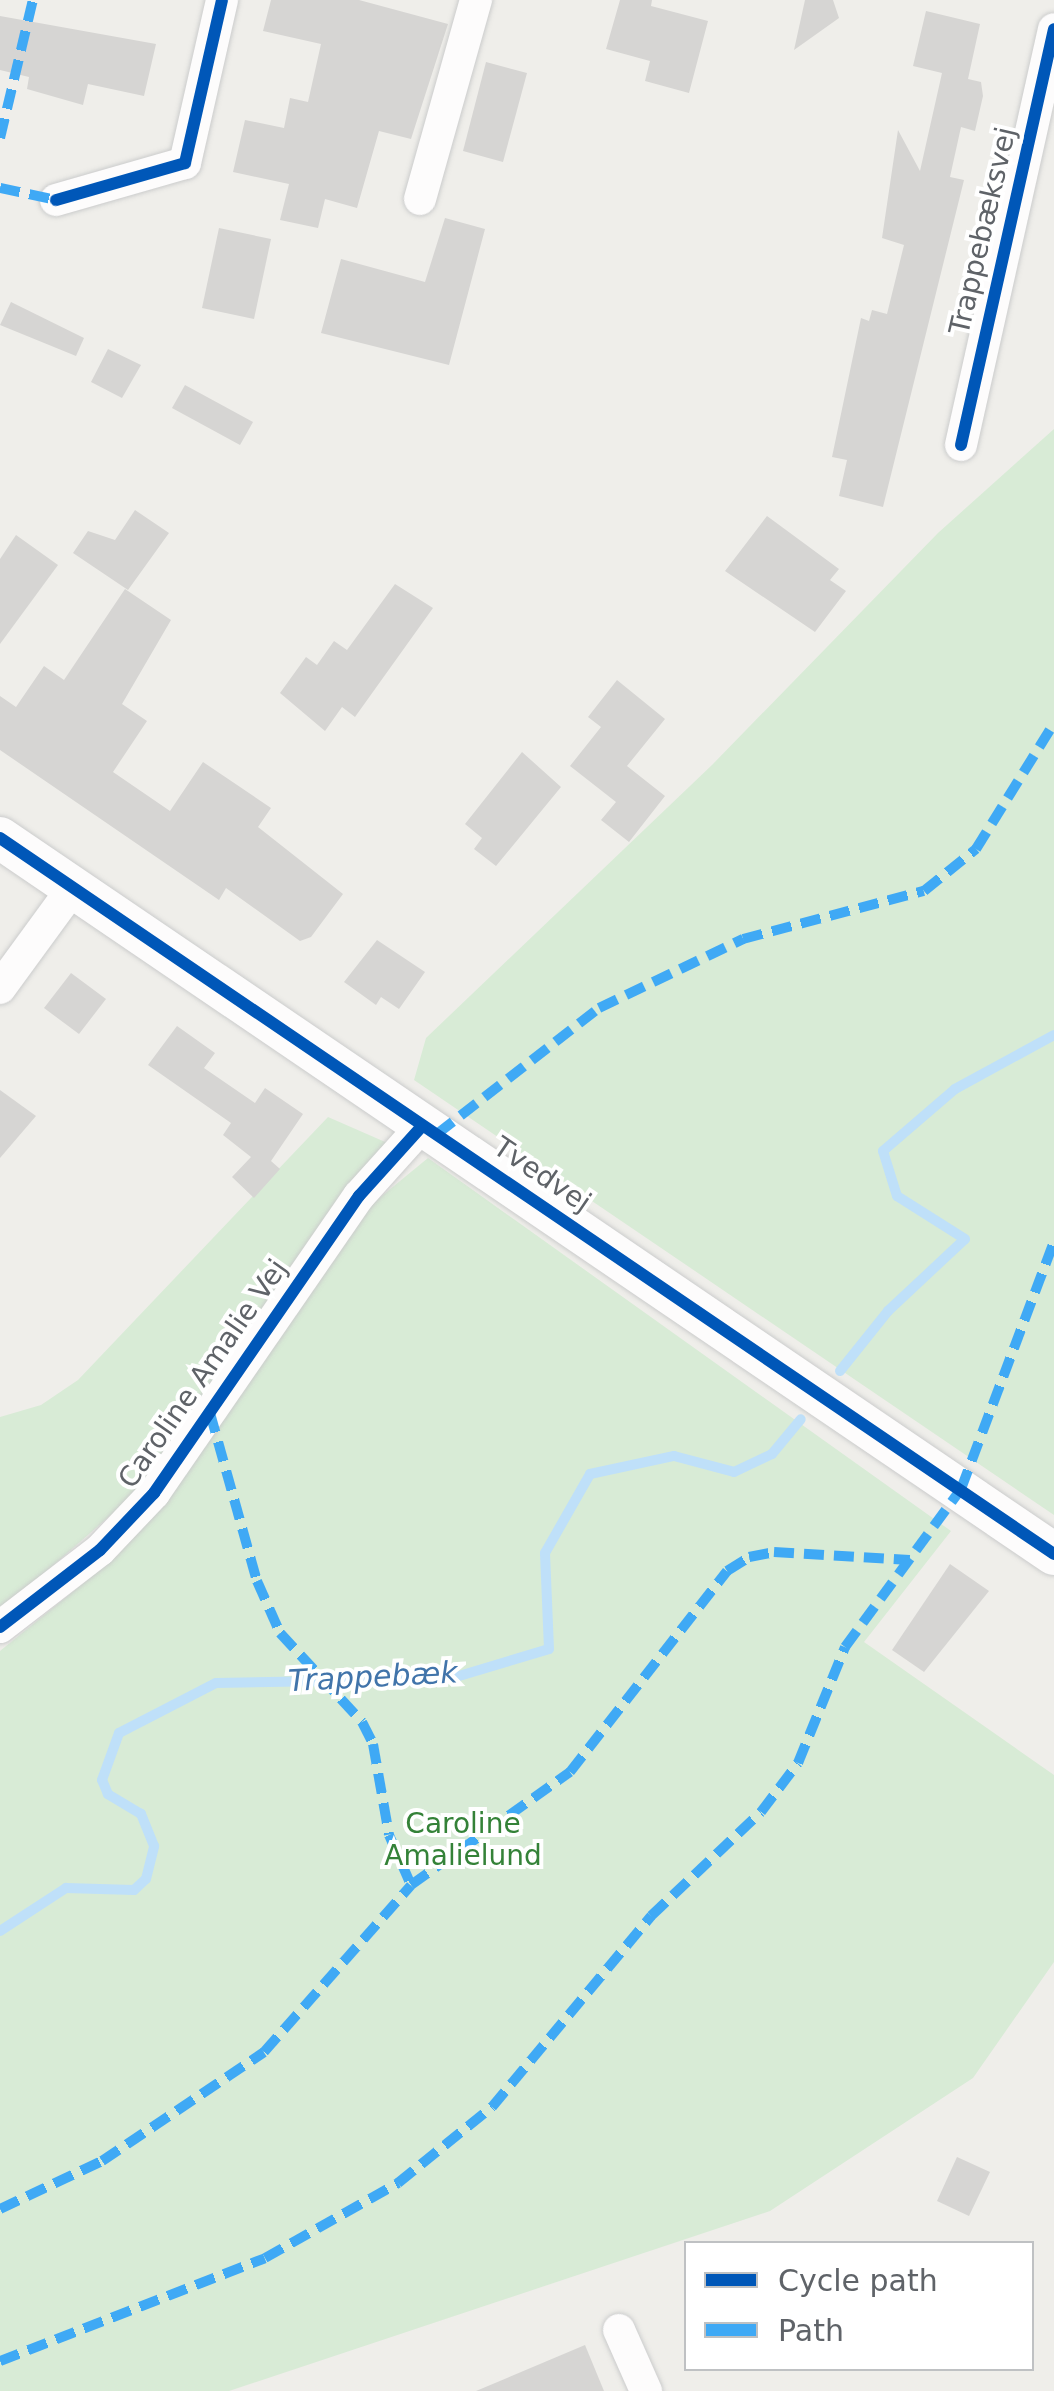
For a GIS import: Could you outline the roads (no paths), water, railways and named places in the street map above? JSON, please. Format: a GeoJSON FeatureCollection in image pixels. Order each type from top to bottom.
{"type":"FeatureCollection","features":[{"type":"Feature","properties":{"kind":"street"},"geometry":{"type":"LineString","coordinates":[[56,200],[185,163],[222,0]]}},
{"type":"Feature","properties":{"kind":"street"},"geometry":{"type":"LineString","coordinates":[[420,200],[476,0]]}},
{"type":"Feature","properties":{"kind":"street","name":"Trappebæksvej"},"geometry":{"type":"LineString","coordinates":[[962,445],[1054,28]]}},
{"type":"Feature","properties":{"kind":"street","name":"Tvedvej"},"geometry":{"type":"LineString","coordinates":[[0,838],[1054,1554]]}},
{"type":"Feature","properties":{"kind":"street"},"geometry":{"type":"LineString","coordinates":[[0,988],[72,888]]}},
{"type":"Feature","properties":{"kind":"street","name":"Caroline Amalie Vej"},"geometry":{"type":"LineString","coordinates":[[0,1627],[100,1550],[154,1493],[359,1196],[422,1126]]}},
{"type":"Feature","properties":{"kind":"street"},"geometry":{"type":"LineString","coordinates":[[619,2330],[646,2391]]}},
{"type":"Feature","properties":{"kind":"waterway","name":"Trappebæk"},"geometry":{"type":"LineString","coordinates":[[840,1371],[888,1311],[965,1239],[897,1196],[883,1151],[955,1089],[1054,1035]]}},
{"type":"Feature","properties":{"kind":"waterway","name":"Trappebæk"},"geometry":{"type":"LineString","coordinates":[[0,1931],[66,1888],[134,1890],[146,1879],[154,1846],[141,1814],[108,1794],[102,1780],[119,1733],[216,1683],[449,1679],[549,1649],[545,1553],[590,1474],[674,1456],[734,1472],[772,1454],[801,1419]]}},
{"type":"Feature","properties":{"kind":"park label","name":"Caroline Amalielund"},"geometry":{"type":"Point","coordinates":[463,1840]}}]}
